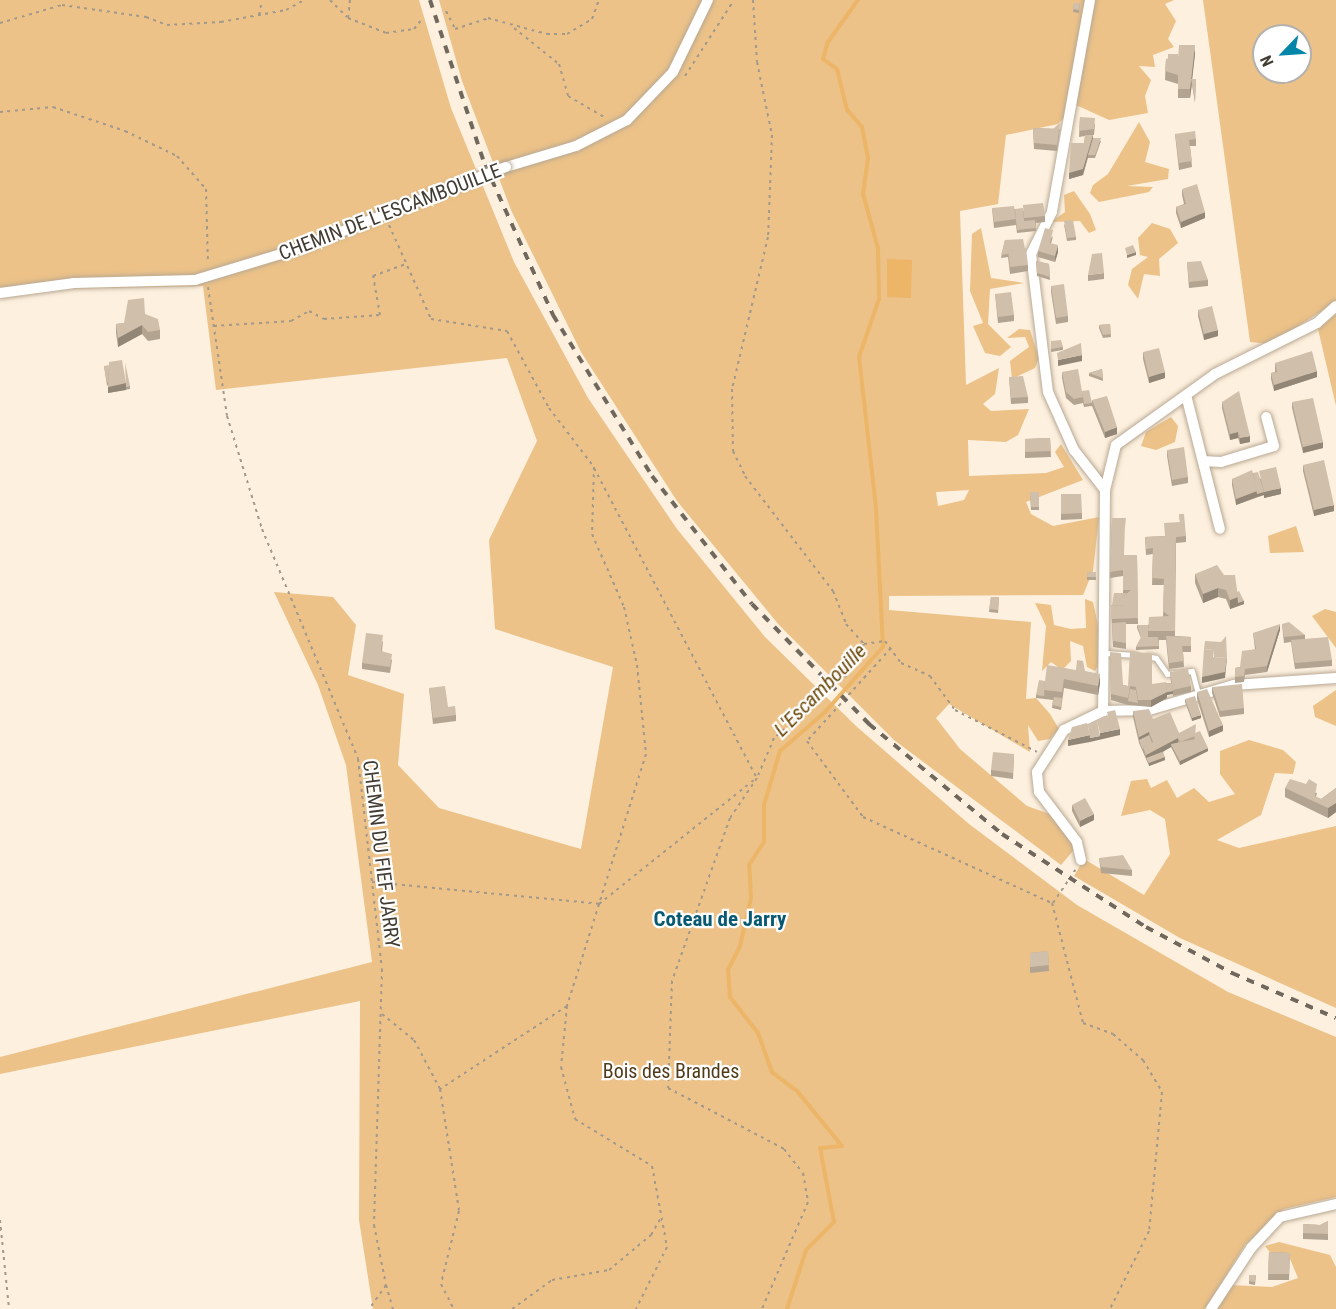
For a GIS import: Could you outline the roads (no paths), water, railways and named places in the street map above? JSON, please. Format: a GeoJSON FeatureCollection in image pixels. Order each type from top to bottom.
{"type":"FeatureCollection","features":[{"type":"Feature","properties":{"kind":"street","name":"CHEMIN DE L'ESCAMBOUILLE"},"geometry":{"type":"LineString","coordinates":[[0,293],[206,276],[298,249],[383,211],[506,166],[576,146],[619,126],[674,72],[708,0]]}},
{"type":"Feature","properties":{"kind":"street"},"geometry":{"type":"LineString","coordinates":[[1090,0],[1052,212],[1031,254],[1048,392],[1074,450],[1105,490]]}},
{"type":"Feature","properties":{"kind":"street"},"geometry":{"type":"LineString","coordinates":[[1103,711],[1105,490],[1116,445],[1186,394],[1336,306]]}},
{"type":"Feature","properties":{"kind":"street"},"geometry":{"type":"LineString","coordinates":[[1186,394],[1220,529]]}},
{"type":"Feature","properties":{"kind":"street"},"geometry":{"type":"LineString","coordinates":[[1203,461],[1221,462],[1274,446],[1266,417]]}},
{"type":"Feature","properties":{"kind":"street"},"geometry":{"type":"LineString","coordinates":[[1081,860],[1077,842],[1039,792],[1037,772],[1046,752],[1064,730],[1103,711],[1149,710],[1198,693],[1234,685],[1336,678]]}},
{"type":"Feature","properties":{"kind":"street"},"geometry":{"type":"LineString","coordinates":[[1211,1309],[1251,1248],[1280,1217],[1336,1204]]}},
{"type":"Feature","properties":{"kind":"lane"},"geometry":{"type":"LineString","coordinates":[[1105,652],[1152,656],[1167,674],[1192,671],[1198,693]]}},
{"type":"Feature","properties":{"kind":"waterway","name":"L'Escambouille"},"geometry":{"type":"LineString","coordinates":[[787,1309],[806,1250],[834,1222],[820,1148],[842,1146],[797,1091],[772,1072],[758,1033],[730,997],[728,970],[740,946],[751,898],[749,865],[764,842],[764,805],[780,751],[825,712],[883,647],[876,508],[859,357],[879,299],[878,248],[863,194],[868,158],[862,127],[847,110],[837,69],[823,59],[828,42],[858,0]]}},
{"type":"Feature","properties":{"kind":"railway"},"geometry":{"type":"LineString","coordinates":[[430,0],[485,165],[553,315],[652,476],[752,604],[869,724],[1002,834],[1146,927],[1232,973],[1336,1018]]}},
{"type":"Feature","properties":{"kind":"district","name":"Coteau de Jarry"},"geometry":{"type":"Point","coordinates":[720,919]}},
{"type":"Feature","properties":{"kind":"park label","name":"Bois des Brandes"},"geometry":{"type":"Point","coordinates":[671,1071]}}]}
